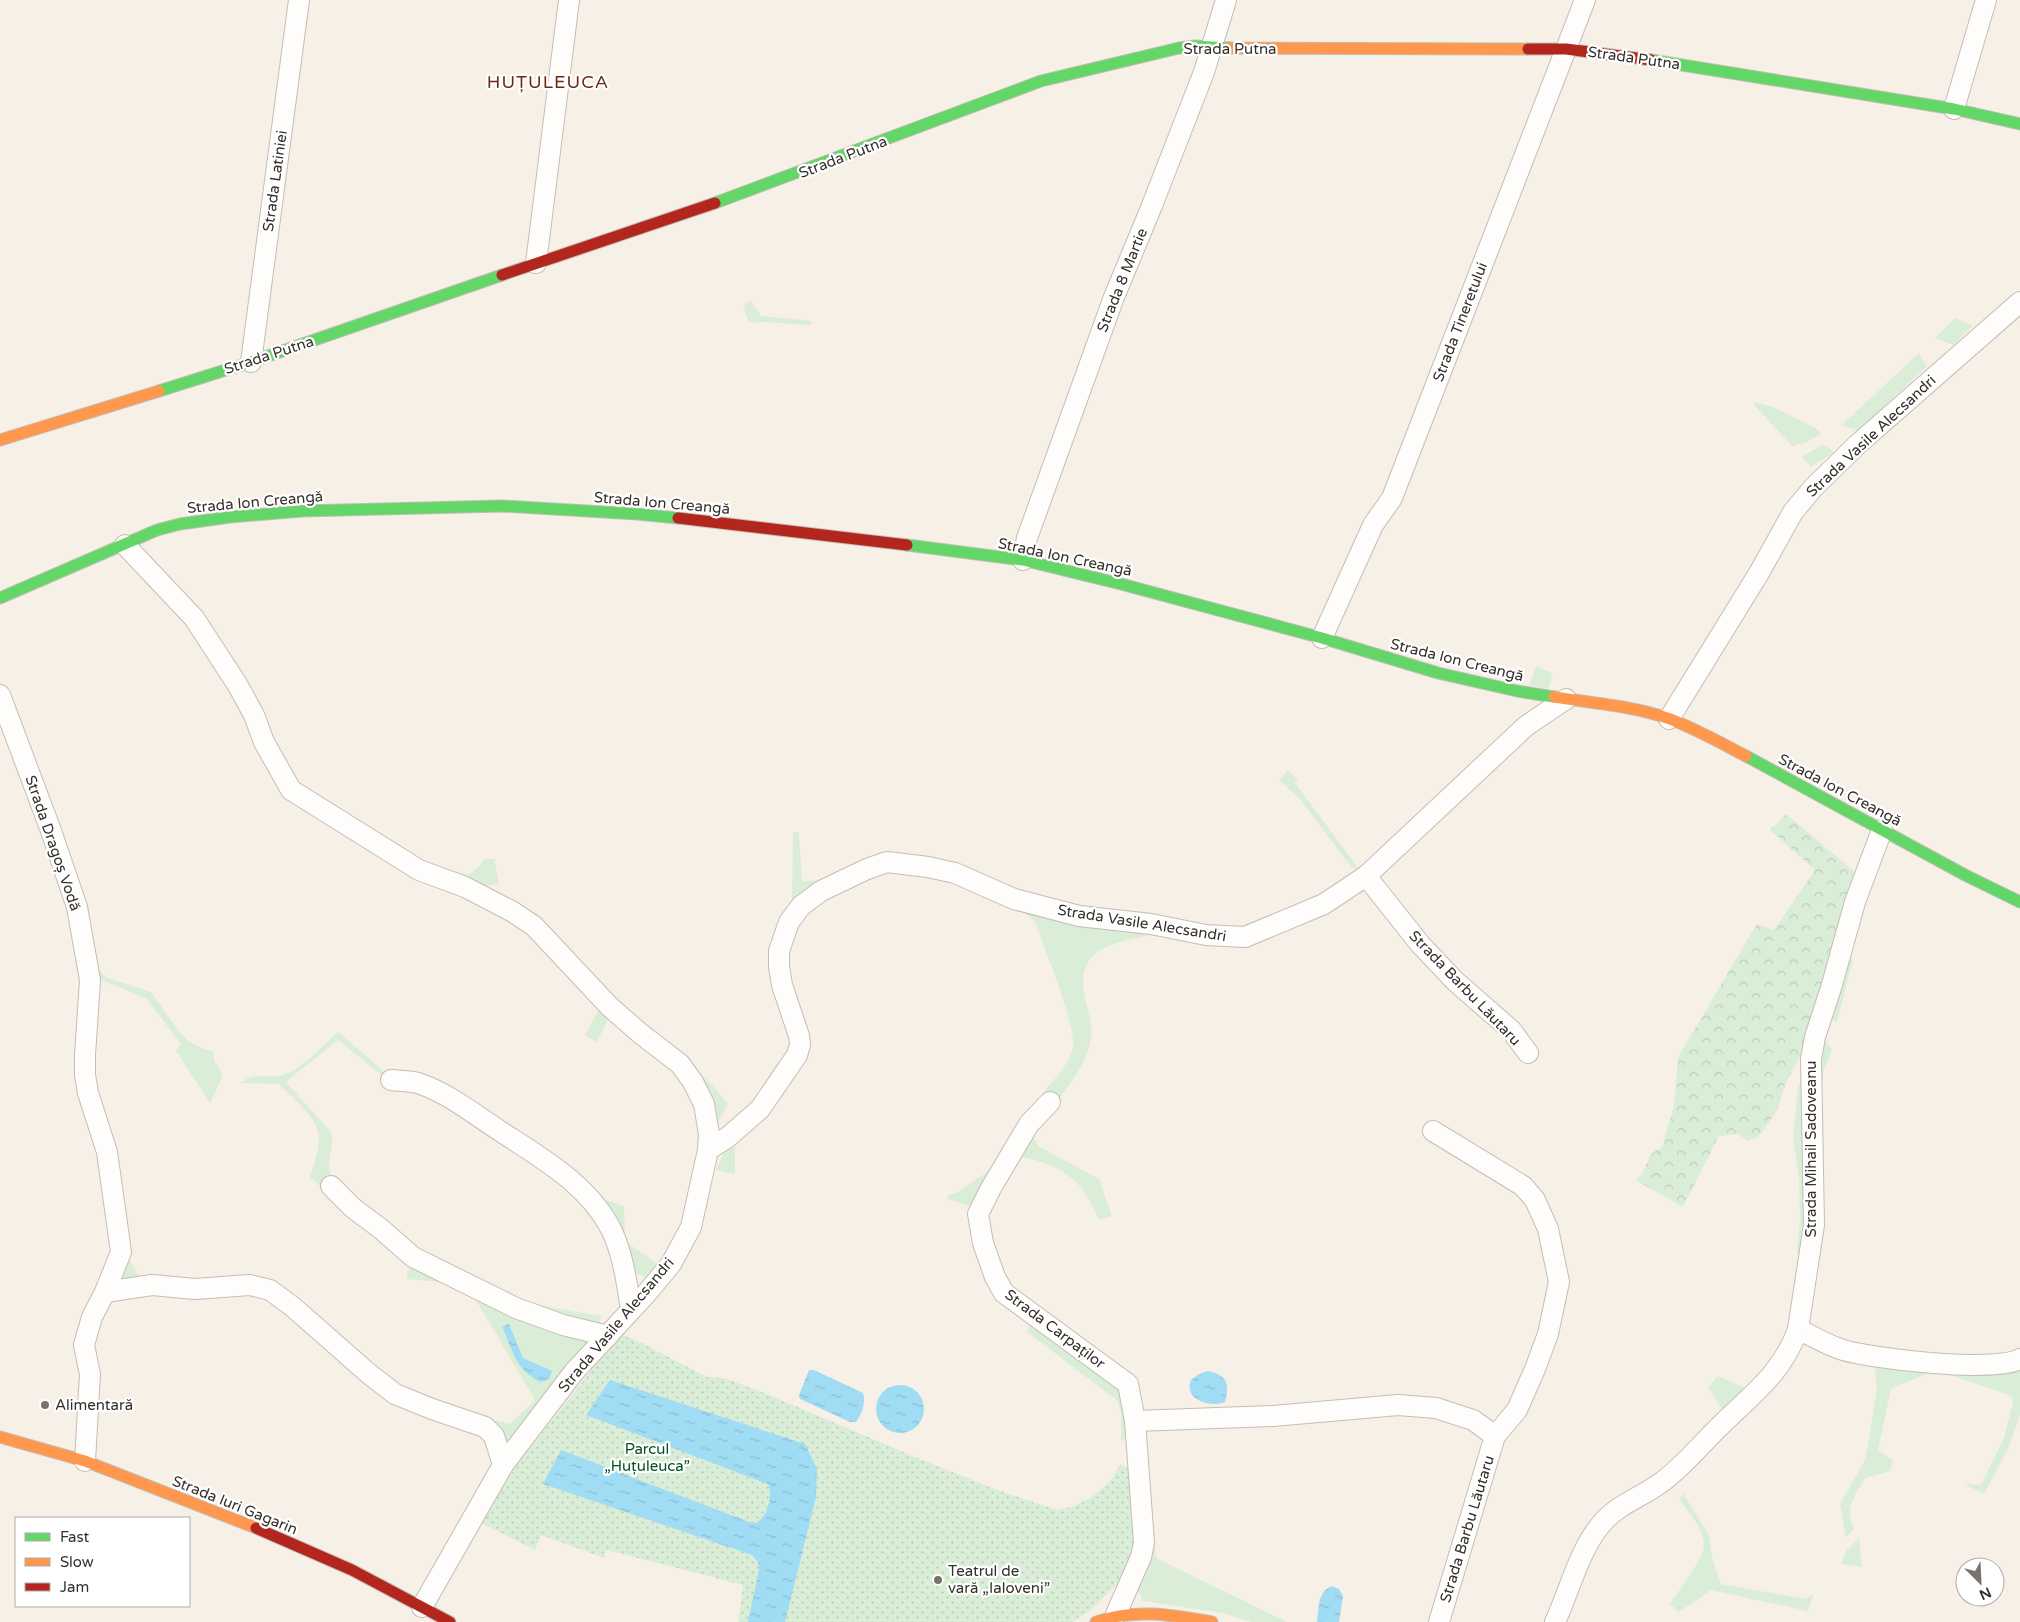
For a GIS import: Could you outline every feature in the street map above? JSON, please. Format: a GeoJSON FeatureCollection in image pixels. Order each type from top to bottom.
{"type":"FeatureCollection","features":[{"type":"Feature","properties":{"kind":"street","name":"Strada Latiniei"},"geometry":{"type":"LineString","coordinates":[[251,362],[299,0]]}},
{"type":"Feature","properties":{"kind":"street","name":"Strada 8 Martie"},"geometry":{"type":"LineString","coordinates":[[1023,560],[1027,538],[1079,391],[1114,297],[1204,72],[1226,0]]}},
{"type":"Feature","properties":{"kind":"street","name":"Strada Tineretului"},"geometry":{"type":"LineString","coordinates":[[1322,638],[1373,525],[1396,490],[1585,0]]}},
{"type":"Feature","properties":{"kind":"street"},"geometry":{"type":"LineString","coordinates":[[1954,109],[1986,0]]}},
{"type":"Feature","properties":{"kind":"street"},"geometry":{"type":"LineString","coordinates":[[536,263],[568,4]]}},
{"type":"Feature","properties":{"kind":"street","name":"Strada Putna"},"geometry":{"type":"LineString","coordinates":[[0,440],[251,362],[536,263],[738,196],[1042,80],[1179,48],[1211,46],[1225,48],[1566,49],[1667,62],[1954,109],[2020,124]]}},
{"type":"Feature","properties":{"kind":"street","name":"Strada Vasile Alecsandri"},"geometry":{"type":"LineString","coordinates":[[1669,719],[1759,573],[1793,512],[1812,488],[1858,444],[2020,302]]}},
{"type":"Feature","properties":{"kind":"street","name":"Strada Ion Creangă"},"geometry":{"type":"LineString","coordinates":[[0,598],[157,530],[180,524],[230,517],[302,510],[502,506],[637,514],[825,534],[1023,560],[1119,583],[1322,638],[1438,673],[1517,691],[1635,710],[1669,719],[1714,739],[1965,875],[2020,902]]}},
{"type":"Feature","properties":{"kind":"street"},"geometry":{"type":"LineString","coordinates":[[125,545],[194,618],[237,684],[254,715],[264,742],[292,790],[419,870],[465,887],[513,912],[534,926],[610,1007],[680,1064],[693,1082],[704,1104],[709,1134],[708,1150]]}},
{"type":"Feature","properties":{"kind":"street"},"geometry":{"type":"LineString","coordinates":[[1517,691],[1525,710],[1526,726]]}},
{"type":"Feature","properties":{"kind":"street","name":"Strada Dragoș Vodă"},"geometry":{"type":"LineString","coordinates":[[0,695],[70,882],[77,907],[90,980],[85,1075],[88,1093],[107,1152],[121,1252],[105,1292],[92,1317],[84,1345],[90,1374],[85,1461]]}},
{"type":"Feature","properties":{"kind":"street","name":"Strada Vasile Alecsandri"},"geometry":{"type":"LineString","coordinates":[[422,1607],[504,1465],[574,1372],[671,1264],[690,1227],[708,1150],[728,1137],[760,1108],[798,1054],[799,1036],[782,985],[779,952],[789,922],[801,906],[821,891],[867,869],[887,862],[928,867],[955,873],[1014,899],[1079,916],[1151,924],[1206,936],[1245,937],[1324,904],[1366,876],[1526,726],[1566,699]]}},
{"type":"Feature","properties":{"kind":"street","name":"Strada Mihail Sadoveanu"},"geometry":{"type":"LineString","coordinates":[[1555,1622],[1586,1548],[1601,1524],[1616,1509],[1674,1473],[1723,1423],[1754,1396],[1779,1366],[1793,1342],[1798,1329],[1814,1224],[1810,1059],[1855,902],[1882,830]]}},
{"type":"Feature","properties":{"kind":"street","name":"Strada Barbu Lăutaru"},"geometry":{"type":"LineString","coordinates":[[1366,876],[1420,944],[1455,981],[1511,1030],[1528,1053]]}},
{"type":"Feature","properties":{"kind":"street"},"geometry":{"type":"LineString","coordinates":[[391,1080],[416,1083],[451,1098],[535,1152],[577,1186],[600,1211],[611,1229],[619,1251],[631,1310]]}},
{"type":"Feature","properties":{"kind":"street","name":"Strada Carpaților"},"geometry":{"type":"LineString","coordinates":[[1050,1102],[1030,1124],[980,1207],[978,1214],[983,1243],[995,1277],[1004,1294],[1128,1384],[1136,1421],[1144,1543],[1141,1557],[1116,1614]]}},
{"type":"Feature","properties":{"kind":"street","name":"Strada Barbu Lăutaru"},"geometry":{"type":"LineString","coordinates":[[1433,1131],[1523,1186],[1535,1200],[1548,1229],[1556,1261],[1558,1288],[1548,1334],[1535,1369],[1517,1410],[1495,1436],[1439,1622]]}},
{"type":"Feature","properties":{"kind":"street"},"geometry":{"type":"LineString","coordinates":[[330,1186],[353,1208],[413,1257],[516,1308],[563,1325],[608,1336]]}},
{"type":"Feature","properties":{"kind":"street"},"geometry":{"type":"LineString","coordinates":[[105,1292],[152,1285],[195,1289],[250,1285],[270,1290],[293,1307],[368,1373],[395,1394],[485,1428],[494,1436],[504,1465]]}},
{"type":"Feature","properties":{"kind":"street"},"geometry":{"type":"LineString","coordinates":[[1798,1329],[1841,1350],[1872,1357],[1950,1364],[2008,1364],[2020,1359]]}},
{"type":"Feature","properties":{"kind":"street","name":"Strada Barbu Lăutaru"},"geometry":{"type":"LineString","coordinates":[[1136,1421],[1273,1416],[1398,1405],[1436,1408],[1473,1420],[1495,1436]]}},
{"type":"Feature","properties":{"kind":"street","name":"Strada Iuri Gagarin"},"geometry":{"type":"LineString","coordinates":[[0,1437],[85,1461],[262,1531],[352,1570],[450,1622]]}},
{"type":"Feature","properties":{"kind":"street"},"geometry":{"type":"LineString","coordinates":[[1096,1622],[1116,1614],[1133,1612],[1174,1615],[1212,1622]]}},
{"type":"Feature","properties":{"kind":"green space"},"geometry":{"type":"Polygon","coordinates":[[[751,301],[761,316],[812,321],[810,325],[749,323],[743,305],[751,301]]]}},
{"type":"Feature","properties":{"kind":"green space"},"geometry":{"type":"Polygon","coordinates":[[[1955,318],[1973,326],[1953,345],[1935,338],[1955,318]]]}},
{"type":"Feature","properties":{"kind":"green space"},"geometry":{"type":"Polygon","coordinates":[[[1919,353],[1927,366],[1858,431],[1842,425],[1919,353]]]}},
{"type":"Feature","properties":{"kind":"green space"},"geometry":{"type":"Polygon","coordinates":[[[1754,402],[1773,407],[1819,430],[1821,434],[1801,445],[1798,443],[1793,447],[1756,407],[1754,402]]]}},
{"type":"Feature","properties":{"kind":"green space"},"geometry":{"type":"Polygon","coordinates":[[[1823,444],[1834,452],[1811,467],[1802,457],[1823,444]]]}},
{"type":"Feature","properties":{"kind":"green space"},"geometry":{"type":"Polygon","coordinates":[[[1536,666],[1553,673],[1548,689],[1530,685],[1536,666]]]}},
{"type":"Feature","properties":{"kind":"green space"},"geometry":{"type":"Polygon","coordinates":[[[1288,770],[1298,780],[1295,783],[1359,869],[1352,868],[1299,798],[1279,780],[1288,770]]]}},
{"type":"Feature","properties":{"kind":"green space"},"geometry":{"type":"Polygon","coordinates":[[[1786,814],[1856,873],[1807,1043],[1785,1085],[1777,1111],[1758,1137],[1748,1141],[1738,1134],[1719,1136],[1683,1207],[1635,1180],[1642,1174],[1651,1154],[1662,1147],[1674,1106],[1678,1057],[1757,924],[1774,930],[1815,870],[1770,830],[1786,814]]]}},
{"type":"Feature","properties":{"kind":"green space"},"geometry":{"type":"Polygon","coordinates":[[[793,832],[799,832],[802,881],[828,881],[790,907],[792,900],[793,832]]]}},
{"type":"Feature","properties":{"kind":"green space"},"geometry":{"type":"Polygon","coordinates":[[[484,859],[494,859],[499,884],[483,886],[430,864],[468,875],[479,867],[484,859]]]}},
{"type":"Feature","properties":{"kind":"green space"},"geometry":{"type":"Polygon","coordinates":[[[1023,911],[1139,927],[1151,935],[1114,944],[1094,955],[1087,964],[1084,976],[1084,991],[1091,1026],[1089,1046],[1078,1072],[1055,1104],[1044,1092],[1069,1059],[1073,1047],[1073,1036],[1065,1004],[1035,922],[1023,911]]]}},
{"type":"Feature","properties":{"kind":"green space"},"geometry":{"type":"Polygon","coordinates":[[[1846,956],[1853,959],[1837,1023],[1830,1017],[1846,956]]]}},
{"type":"Feature","properties":{"kind":"green space"},"geometry":{"type":"Polygon","coordinates":[[[96,968],[107,978],[151,992],[177,1029],[188,1041],[214,1052],[214,1060],[223,1075],[210,1103],[176,1051],[181,1044],[147,999],[104,981],[95,975],[96,968]]]}},
{"type":"Feature","properties":{"kind":"green space"},"geometry":{"type":"Polygon","coordinates":[[[599,1009],[608,1019],[597,1042],[585,1035],[599,1009]]]}},
{"type":"Feature","properties":{"kind":"green space"},"geometry":{"type":"Polygon","coordinates":[[[338,1032],[389,1076],[384,1077],[338,1040],[286,1082],[331,1132],[332,1145],[329,1168],[335,1182],[325,1191],[310,1177],[317,1154],[319,1139],[315,1124],[310,1117],[298,1102],[279,1084],[240,1083],[251,1077],[280,1076],[293,1071],[338,1032]]]}},
{"type":"Feature","properties":{"kind":"green space"},"geometry":{"type":"Polygon","coordinates":[[[1821,1034],[1832,1050],[1823,1073],[1818,1145],[1821,1034]]]}},
{"type":"Feature","properties":{"kind":"green space"},"geometry":{"type":"Polygon","coordinates":[[[681,1057],[712,1085],[728,1104],[715,1128],[681,1057]]]}},
{"type":"Feature","properties":{"kind":"green space"},"geometry":{"type":"Polygon","coordinates":[[[1807,1058],[1805,1247],[1797,1255],[1800,1217],[1799,1178],[1793,1137],[1798,1089],[1807,1058]]]}},
{"type":"Feature","properties":{"kind":"green space"},"geometry":{"type":"Polygon","coordinates":[[[1034,1134],[1034,1139],[1038,1146],[1099,1179],[1112,1216],[1099,1220],[1086,1195],[1071,1177],[1050,1165],[1022,1157],[1034,1134]]]}},
{"type":"Feature","properties":{"kind":"green space"},"geometry":{"type":"Polygon","coordinates":[[[726,1148],[735,1148],[735,1174],[716,1170],[726,1148]]]}},
{"type":"Feature","properties":{"kind":"green space"},"geometry":{"type":"Polygon","coordinates":[[[1000,1163],[970,1206],[947,1199],[949,1195],[958,1192],[1000,1163]]]}},
{"type":"Feature","properties":{"kind":"green space"},"geometry":{"type":"Polygon","coordinates":[[[600,1198],[624,1206],[625,1241],[658,1265],[647,1278],[636,1273],[629,1262],[600,1198]]]}},
{"type":"Feature","properties":{"kind":"green space"},"geometry":{"type":"Polygon","coordinates":[[[129,1259],[138,1275],[191,1282],[114,1284],[129,1259]]]}},
{"type":"Feature","properties":{"kind":"green space"},"geometry":{"type":"Polygon","coordinates":[[[411,1263],[459,1284],[406,1279],[411,1263]]]}},
{"type":"Feature","properties":{"kind":"green space"},"geometry":{"type":"Polygon","coordinates":[[[470,1290],[594,1340],[508,1449],[491,1419],[510,1424],[535,1400],[470,1290]]]}},
{"type":"Feature","properties":{"kind":"green space"},"geometry":{"type":"Polygon","coordinates":[[[511,1294],[533,1304],[601,1316],[597,1328],[513,1301],[511,1294]]]}},
{"type":"Feature","properties":{"kind":"green space"},"geometry":{"type":"Polygon","coordinates":[[[1032,1321],[1122,1388],[1127,1435],[1121,1442],[1121,1414],[1118,1401],[1027,1332],[1032,1321]]]}},
{"type":"Feature","properties":{"kind":"green space","name":"Parcul „Huțuleuca”"},"geometry":{"type":"Polygon","coordinates":[[[620,1334],[636,1340],[707,1377],[724,1378],[757,1390],[1000,1491],[1057,1510],[1074,1506],[1092,1497],[1112,1479],[1120,1464],[1128,1468],[1136,1547],[1120,1581],[1091,1610],[1072,1622],[738,1622],[743,1585],[606,1550],[604,1558],[541,1535],[535,1550],[480,1522],[517,1465],[620,1334]]]}},
{"type":"Feature","properties":{"kind":"green space"},"geometry":{"type":"Polygon","coordinates":[[[1874,1365],[2020,1368],[2020,1415],[2008,1449],[1984,1494],[1964,1484],[1981,1485],[2004,1438],[2013,1402],[2012,1396],[1935,1370],[1891,1389],[1878,1450],[1893,1461],[1890,1471],[1865,1478],[1850,1509],[1854,1528],[1846,1538],[1840,1504],[1864,1462],[1868,1446],[1877,1388],[1874,1365]]]}},
{"type":"Feature","properties":{"kind":"green space"},"geometry":{"type":"Polygon","coordinates":[[[1718,1376],[1750,1390],[1723,1410],[1708,1388],[1718,1376]]]}},
{"type":"Feature","properties":{"kind":"green space"},"geometry":{"type":"Polygon","coordinates":[[[1683,1493],[1709,1535],[1712,1557],[1721,1584],[1806,1599],[1814,1593],[1808,1611],[1711,1590],[1679,1612],[1670,1604],[1697,1564],[1704,1544],[1697,1524],[1679,1500],[1683,1493]]]}},
{"type":"Feature","properties":{"kind":"green space"},"geometry":{"type":"Polygon","coordinates":[[[1154,1533],[1156,1558],[1287,1622],[1252,1622],[1222,1613],[1143,1601],[1136,1587],[1149,1557],[1154,1533]]]}},
{"type":"Feature","properties":{"kind":"green space"},"geometry":{"type":"Polygon","coordinates":[[[1859,1538],[1862,1567],[1841,1564],[1846,1551],[1859,1538]]]}},
{"type":"Feature","properties":{"kind":"water"},"geometry":{"type":"Polygon","coordinates":[[[509,1324],[523,1358],[552,1371],[549,1379],[541,1382],[520,1366],[502,1326],[509,1324]]]}},
{"type":"Feature","properties":{"kind":"water"},"geometry":{"type":"Polygon","coordinates":[[[809,1370],[814,1370],[863,1393],[863,1408],[856,1422],[850,1422],[800,1399],[799,1395],[809,1370]]]}},
{"type":"Feature","properties":{"kind":"water"},"geometry":{"type":"Polygon","coordinates":[[[1208,1371],[1219,1375],[1226,1381],[1225,1402],[1219,1404],[1206,1403],[1200,1401],[1191,1393],[1191,1380],[1199,1374],[1208,1371]]]}},
{"type":"Feature","properties":{"kind":"water"},"geometry":{"type":"Polygon","coordinates":[[[610,1380],[805,1444],[817,1469],[816,1497],[785,1622],[748,1622],[759,1569],[758,1562],[752,1555],[543,1484],[561,1450],[749,1522],[756,1523],[764,1516],[770,1500],[768,1484],[586,1415],[610,1380]]]}},
{"type":"Feature","properties":{"kind":"water"},"geometry":{"type":"Polygon","coordinates":[[[900,1385],[909,1387],[917,1392],[922,1400],[924,1409],[922,1418],[917,1426],[909,1431],[900,1433],[891,1431],[883,1426],[878,1418],[876,1409],[878,1400],[883,1392],[891,1387],[900,1385]]]}},
{"type":"Feature","properties":{"kind":"water"},"geometry":{"type":"Polygon","coordinates":[[[1332,1586],[1339,1589],[1343,1596],[1339,1622],[1317,1622],[1321,1596],[1332,1586]]]}},
{"type":"Feature","properties":{"kind":"traffic: fast"},"geometry":{"type":"LineString","coordinates":[[715,203],[1041,81],[1179,48],[1195,46],[1229,48]]}},
{"type":"Feature","properties":{"kind":"traffic: fast"},"geometry":{"type":"LineString","coordinates":[[1651,60],[1954,109],[2020,124]]}},
{"type":"Feature","properties":{"kind":"traffic: fast"},"geometry":{"type":"LineString","coordinates":[[159,391],[251,362],[502,275]]}},
{"type":"Feature","properties":{"kind":"traffic: fast"},"geometry":{"type":"LineString","coordinates":[[0,598],[157,530],[180,524],[230,517],[302,511],[502,506],[678,518]]}},
{"type":"Feature","properties":{"kind":"traffic: fast"},"geometry":{"type":"LineString","coordinates":[[907,545],[1023,560],[1121,584],[1322,638],[1438,673],[1517,691],[1554,697]]}},
{"type":"Feature","properties":{"kind":"traffic: fast"},"geometry":{"type":"LineString","coordinates":[[1746,756],[1965,875],[2020,902]]}},
{"type":"Feature","properties":{"kind":"traffic: slow"},"geometry":{"type":"LineString","coordinates":[[1229,48],[1528,49]]}},
{"type":"Feature","properties":{"kind":"traffic: slow"},"geometry":{"type":"LineString","coordinates":[[0,440],[159,391]]}},
{"type":"Feature","properties":{"kind":"traffic: slow"},"geometry":{"type":"LineString","coordinates":[[1554,697],[1627,708],[1670,719],[1746,756]]}},
{"type":"Feature","properties":{"kind":"traffic: slow"},"geometry":{"type":"LineString","coordinates":[[0,1437],[85,1461],[256,1528]]}},
{"type":"Feature","properties":{"kind":"traffic: slow"},"geometry":{"type":"LineString","coordinates":[[1096,1622],[1125,1615],[1139,1614],[1168,1615],[1212,1622]]}},
{"type":"Feature","properties":{"kind":"traffic: jam"},"geometry":{"type":"LineString","coordinates":[[1528,49],[1566,49],[1651,60]]}},
{"type":"Feature","properties":{"kind":"traffic: jam"},"geometry":{"type":"LineString","coordinates":[[502,275],[715,203]]}},
{"type":"Feature","properties":{"kind":"traffic: jam"},"geometry":{"type":"LineString","coordinates":[[678,518],[907,545]]}},
{"type":"Feature","properties":{"kind":"traffic: jam"},"geometry":{"type":"LineString","coordinates":[[256,1528],[352,1570],[450,1622]]}},
{"type":"Feature","properties":{"kind":"place","name":"Alimentară"},"geometry":{"type":"Point","coordinates":[45,1405]}},
{"type":"Feature","properties":{"kind":"place","name":"Teatrul de vară „Ialoveni”"},"geometry":{"type":"Point","coordinates":[938,1580]}},
{"type":"Feature","properties":{"kind":"district","name":"HUȚULEUCA"},"geometry":{"type":"Point","coordinates":[548,82]}}]}
